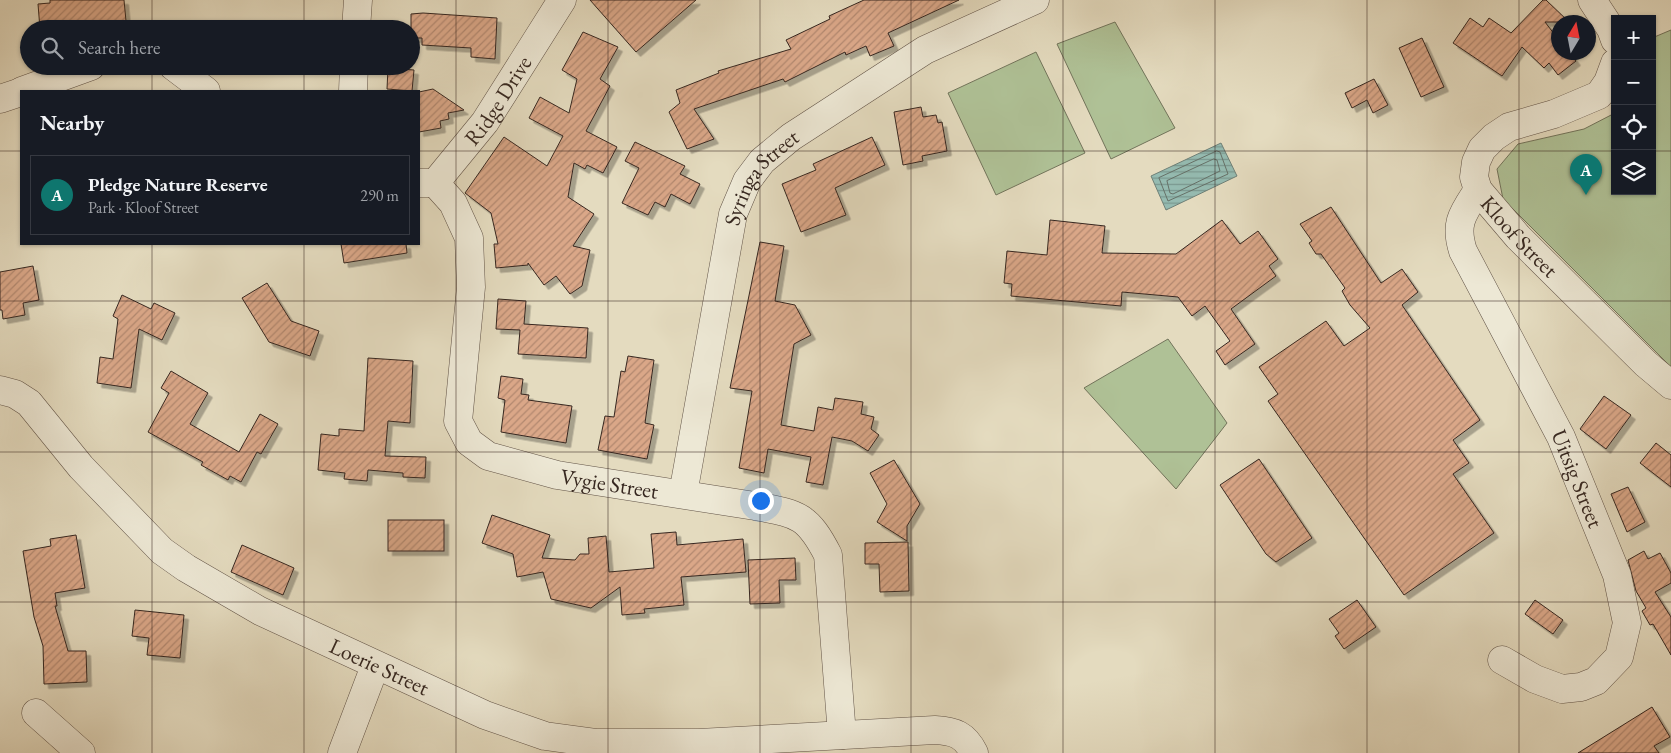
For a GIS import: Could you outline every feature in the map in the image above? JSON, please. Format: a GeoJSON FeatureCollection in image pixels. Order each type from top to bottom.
{"type":"FeatureCollection","features":[{"type":"Feature","properties":{"kind":"street"},"geometry":{"type":"LineString","coordinates":[[357,20],[358,0]]}},
{"type":"Feature","properties":{"kind":"street","name":"Ridge Drive"},"geometry":{"type":"LineString","coordinates":[[427,183],[485,122],[562,0]]}},
{"type":"Feature","properties":{"kind":"street","name":"Syringa Street"},"geometry":{"type":"LineString","coordinates":[[683,494],[733,214],[747,182],[762,161],[791,137],[925,50],[1035,0]]}},
{"type":"Feature","properties":{"kind":"street"},"geometry":{"type":"LineString","coordinates":[[1592,0],[1611,29]]}},
{"type":"Feature","properties":{"kind":"street","name":"Kloof Street"},"geometry":{"type":"LineString","coordinates":[[1611,74],[1599,95],[1554,114],[1509,127],[1494,137],[1482,148],[1476,162],[1474,177],[1478,190],[1518,237],[1646,364],[1671,385]]}},
{"type":"Feature","properties":{"kind":"street"},"geometry":{"type":"LineString","coordinates":[[25,90],[66,75]]}},
{"type":"Feature","properties":{"kind":"street"},"geometry":{"type":"LineString","coordinates":[[185,75],[205,90]]}},
{"type":"Feature","properties":{"kind":"street"},"geometry":{"type":"LineString","coordinates":[[353,90],[354,75]]}},
{"type":"Feature","properties":{"kind":"street"},"geometry":{"type":"LineString","coordinates":[[0,99],[20,92]]}},
{"type":"Feature","properties":{"kind":"street","name":"Vygie Street"},"geometry":{"type":"LineString","coordinates":[[427,183],[453,202],[469,238],[471,286],[458,421],[469,442],[488,456],[557,475],[782,511],[807,522],[818,535],[828,555],[842,735]]}},
{"type":"Feature","properties":{"kind":"street","name":"Uitsig Street"},"geometry":{"type":"LineString","coordinates":[[1478,190],[1460,221],[1459,231],[1463,251],[1561,437],[1618,575],[1627,623],[1619,657],[1596,681],[1581,687],[1562,689],[1536,679],[1502,660]]}},
{"type":"Feature","properties":{"kind":"street","name":"Loerie Street"},"geometry":{"type":"LineString","coordinates":[[0,390],[15,394],[29,403],[81,467],[162,551],[260,612],[485,715],[545,736],[597,743],[699,743],[954,731],[963,736],[974,753]]}},
{"type":"Feature","properties":{"kind":"street"},"geometry":{"type":"LineString","coordinates":[[342,753],[375,666]]}},
{"type":"Feature","properties":{"kind":"street"},"geometry":{"type":"LineString","coordinates":[[36,713],[81,753]]}},
{"type":"Feature","properties":{"kind":"green space"},"geometry":{"type":"Polygon","coordinates":[[[1115,22],[1175,128],[1111,159],[1057,44],[1115,22]]]}},
{"type":"Feature","properties":{"kind":"green space"},"geometry":{"type":"Polygon","coordinates":[[[1671,30],[1671,367],[1503,199],[1497,169],[1518,144],[1584,129],[1611,115],[1611,195],[1656,195],[1656,36],[1671,30]]]}},
{"type":"Feature","properties":{"kind":"green space"},"geometry":{"type":"Polygon","coordinates":[[[1036,52],[1085,153],[996,195],[948,93],[1036,52]]]}},
{"type":"Feature","properties":{"kind":"green space"},"geometry":{"type":"Polygon","coordinates":[[[1168,339],[1227,423],[1176,489],[1084,388],[1168,339]]]}},
{"type":"Feature","properties":{"kind":"water"},"geometry":{"type":"Polygon","coordinates":[[[1221,143],[1237,176],[1166,210],[1151,176],[1221,143]]]}},
{"type":"Feature","properties":{"kind":"building"},"geometry":{"type":"Polygon","coordinates":[[[50,0],[124,0],[126,20],[39,20],[38,4],[50,3],[50,0]]]}},
{"type":"Feature","properties":{"kind":"building"},"geometry":{"type":"Polygon","coordinates":[[[590,0],[696,0],[636,52],[590,0]]]}},
{"type":"Feature","properties":{"kind":"building"},"geometry":{"type":"Polygon","coordinates":[[[864,0],[959,0],[888,33],[894,46],[870,56],[866,46],[846,55],[845,52],[785,82],[783,79],[694,109],[714,139],[687,149],[669,112],[680,103],[676,90],[719,73],[718,71],[791,49],[786,40],[830,19],[829,16],[864,0]]]}},
{"type":"Feature","properties":{"kind":"building"},"geometry":{"type":"Polygon","coordinates":[[[1543,0],[1546,0],[1562,15],[1551,15],[1551,22],[1545,22],[1551,30],[1551,60],[1576,61],[1558,75],[1549,63],[1544,68],[1522,47],[1502,76],[1453,43],[1470,18],[1483,27],[1489,18],[1511,33],[1543,0]]]}},
{"type":"Feature","properties":{"kind":"building"},"geometry":{"type":"Polygon","coordinates":[[[423,13],[497,18],[495,59],[471,57],[471,48],[422,45],[420,20],[411,20],[411,14],[423,13]]]}},
{"type":"Feature","properties":{"kind":"building"},"geometry":{"type":"Polygon","coordinates":[[[583,32],[618,47],[600,79],[610,86],[586,131],[617,147],[603,173],[587,165],[585,169],[574,163],[568,197],[594,214],[573,246],[590,250],[582,286],[570,294],[556,276],[544,285],[528,263],[528,265],[496,268],[494,244],[498,244],[491,213],[465,193],[504,137],[547,166],[563,136],[529,118],[540,97],[569,113],[577,79],[562,70],[583,32]]]}},
{"type":"Feature","properties":{"kind":"building"},"geometry":{"type":"Polygon","coordinates":[[[1422,38],[1444,87],[1421,97],[1399,48],[1422,38]]]}},
{"type":"Feature","properties":{"kind":"building"},"geometry":{"type":"Polygon","coordinates":[[[388,75],[414,75],[412,90],[387,89],[388,75]]]}},
{"type":"Feature","properties":{"kind":"building"},"geometry":{"type":"Polygon","coordinates":[[[1374,79],[1388,105],[1373,113],[1367,100],[1352,108],[1345,93],[1374,79]]]}},
{"type":"Feature","properties":{"kind":"building"},"geometry":{"type":"Polygon","coordinates":[[[433,89],[464,110],[448,113],[449,119],[440,121],[441,128],[420,132],[420,92],[433,89]]]}},
{"type":"Feature","properties":{"kind":"building"},"geometry":{"type":"Polygon","coordinates":[[[921,107],[923,117],[936,115],[938,123],[942,122],[947,151],[922,156],[923,161],[903,165],[894,112],[921,107]]]}},
{"type":"Feature","properties":{"kind":"building"},"geometry":{"type":"Polygon","coordinates":[[[872,137],[885,165],[835,188],[846,215],[801,232],[782,184],[816,170],[813,164],[872,137]]]}},
{"type":"Feature","properties":{"kind":"building"},"geometry":{"type":"Polygon","coordinates":[[[635,142],[685,166],[680,174],[700,184],[690,204],[671,194],[665,207],[655,202],[648,215],[622,203],[639,168],[625,161],[635,142]]]}},
{"type":"Feature","properties":{"kind":"building"},"geometry":{"type":"Polygon","coordinates":[[[1331,207],[1381,283],[1402,269],[1418,292],[1402,305],[1480,420],[1453,440],[1469,463],[1453,474],[1494,533],[1404,595],[1268,401],[1278,394],[1259,367],[1326,321],[1344,346],[1370,328],[1350,305],[1342,291],[1345,288],[1321,254],[1316,254],[1309,243],[1312,241],[1300,224],[1331,207]]]}},
{"type":"Feature","properties":{"kind":"building"},"geometry":{"type":"Polygon","coordinates":[[[1050,220],[1105,226],[1102,253],[1176,254],[1222,220],[1240,244],[1258,231],[1278,259],[1269,266],[1276,276],[1231,309],[1255,344],[1225,365],[1216,351],[1230,341],[1205,306],[1192,316],[1178,297],[1122,292],[1121,306],[1011,296],[1012,284],[1004,283],[1007,251],[1047,255],[1050,220]]]}},
{"type":"Feature","properties":{"kind":"building"},"geometry":{"type":"Polygon","coordinates":[[[760,242],[784,246],[775,301],[795,305],[811,335],[794,344],[781,425],[814,431],[818,407],[833,410],[835,398],[863,402],[861,414],[874,417],[871,429],[879,435],[868,451],[852,441],[832,437],[823,485],[806,482],[811,457],[768,449],[764,473],[739,468],[752,391],[730,388],[760,242]]]}},
{"type":"Feature","properties":{"kind":"building"},"geometry":{"type":"Polygon","coordinates":[[[341,245],[406,245],[407,253],[344,263],[341,245]]]}},
{"type":"Feature","properties":{"kind":"building"},"geometry":{"type":"Polygon","coordinates":[[[33,266],[39,300],[23,303],[25,315],[3,319],[2,310],[0,310],[0,272],[33,266]]]}},
{"type":"Feature","properties":{"kind":"building"},"geometry":{"type":"Polygon","coordinates":[[[267,283],[291,321],[319,331],[310,356],[269,342],[242,298],[267,283]]]}},
{"type":"Feature","properties":{"kind":"building"},"geometry":{"type":"Polygon","coordinates":[[[122,295],[151,309],[154,303],[175,313],[162,340],[139,329],[131,388],[97,383],[100,357],[113,359],[118,319],[113,316],[122,295]]]}},
{"type":"Feature","properties":{"kind":"building"},"geometry":{"type":"Polygon","coordinates":[[[498,299],[526,301],[524,324],[588,328],[586,358],[518,354],[520,330],[496,329],[498,299]]]}},
{"type":"Feature","properties":{"kind":"building"},"geometry":{"type":"Polygon","coordinates":[[[628,356],[654,360],[645,423],[654,425],[647,459],[598,450],[605,416],[614,417],[621,371],[625,372],[628,356]]]}},
{"type":"Feature","properties":{"kind":"building"},"geometry":{"type":"Polygon","coordinates":[[[368,358],[413,361],[410,423],[388,421],[385,456],[426,457],[425,478],[403,477],[403,473],[368,470],[367,481],[344,479],[345,473],[318,470],[321,434],[339,436],[339,429],[364,431],[368,358]]]}},
{"type":"Feature","properties":{"kind":"building"},"geometry":{"type":"Polygon","coordinates":[[[171,371],[208,393],[190,424],[239,452],[260,414],[278,424],[261,454],[257,452],[241,482],[230,476],[228,480],[201,465],[203,462],[148,432],[169,393],[161,388],[171,371]]]}},
{"type":"Feature","properties":{"kind":"building"},"geometry":{"type":"Polygon","coordinates":[[[501,376],[523,379],[521,394],[529,395],[528,400],[572,406],[566,443],[501,432],[505,400],[498,398],[501,376]]]}},
{"type":"Feature","properties":{"kind":"building"},"geometry":{"type":"Polygon","coordinates":[[[1604,396],[1631,415],[1606,449],[1580,429],[1604,396]]]}},
{"type":"Feature","properties":{"kind":"building"},"geometry":{"type":"Polygon","coordinates":[[[1656,443],[1671,455],[1671,487],[1640,463],[1656,443]]]}},
{"type":"Feature","properties":{"kind":"building"},"geometry":{"type":"Polygon","coordinates":[[[1259,459],[1312,538],[1276,562],[1266,554],[1220,485],[1259,459]]]}},
{"type":"Feature","properties":{"kind":"building"},"geometry":{"type":"Polygon","coordinates":[[[894,460],[920,504],[907,526],[907,541],[877,522],[887,504],[870,473],[894,460]]]}},
{"type":"Feature","properties":{"kind":"building"},"geometry":{"type":"Polygon","coordinates":[[[1628,487],[1645,522],[1627,532],[1611,494],[1628,487]]]}},
{"type":"Feature","properties":{"kind":"building"},"geometry":{"type":"Polygon","coordinates":[[[492,515],[550,535],[542,558],[575,560],[580,554],[589,554],[588,538],[606,536],[609,572],[654,568],[651,534],[676,532],[677,545],[743,539],[746,572],[681,577],[684,605],[644,609],[645,613],[622,615],[620,587],[591,608],[551,599],[543,572],[517,577],[513,554],[482,543],[492,515]]]}},
{"type":"Feature","properties":{"kind":"building"},"geometry":{"type":"Polygon","coordinates":[[[388,520],[444,520],[444,551],[388,551],[388,520]]]}},
{"type":"Feature","properties":{"kind":"building"},"geometry":{"type":"Polygon","coordinates":[[[76,535],[85,588],[55,593],[57,606],[55,606],[68,651],[86,651],[87,682],[44,684],[43,646],[34,617],[23,551],[51,546],[50,539],[76,535]]]}},
{"type":"Feature","properties":{"kind":"building"},"geometry":{"type":"Polygon","coordinates":[[[908,542],[909,591],[880,592],[879,564],[865,564],[865,543],[908,542]]]}},
{"type":"Feature","properties":{"kind":"building"},"geometry":{"type":"Polygon","coordinates":[[[242,545],[294,568],[283,595],[231,572],[242,545]]]}},
{"type":"Feature","properties":{"kind":"building"},"geometry":{"type":"Polygon","coordinates":[[[1644,551],[1648,559],[1660,553],[1671,573],[1671,583],[1655,592],[1671,617],[1671,655],[1653,624],[1650,625],[1642,611],[1646,608],[1636,591],[1628,560],[1644,551]]]}},
{"type":"Feature","properties":{"kind":"building"},"geometry":{"type":"Polygon","coordinates":[[[795,558],[796,580],[779,580],[780,603],[750,604],[748,560],[795,558]]]}},
{"type":"Feature","properties":{"kind":"building"},"geometry":{"type":"Polygon","coordinates":[[[1357,600],[1376,627],[1344,649],[1335,636],[1339,633],[1329,619],[1357,600]]]}},
{"type":"Feature","properties":{"kind":"building"},"geometry":{"type":"Polygon","coordinates":[[[1535,600],[1563,620],[1553,634],[1525,614],[1535,600]]]}},
{"type":"Feature","properties":{"kind":"building"},"geometry":{"type":"Polygon","coordinates":[[[135,610],[184,615],[180,658],[147,655],[149,638],[132,636],[135,610]]]}},
{"type":"Feature","properties":{"kind":"building"},"geometry":{"type":"Polygon","coordinates":[[[1652,707],[1670,737],[1654,746],[1659,753],[1578,753],[1652,707]]]}},
{"type":"Feature","properties":{"kind":"place","name":"Pledge Nature Reserve"},"geometry":{"type":"Point","coordinates":[1586,195]}}]}
